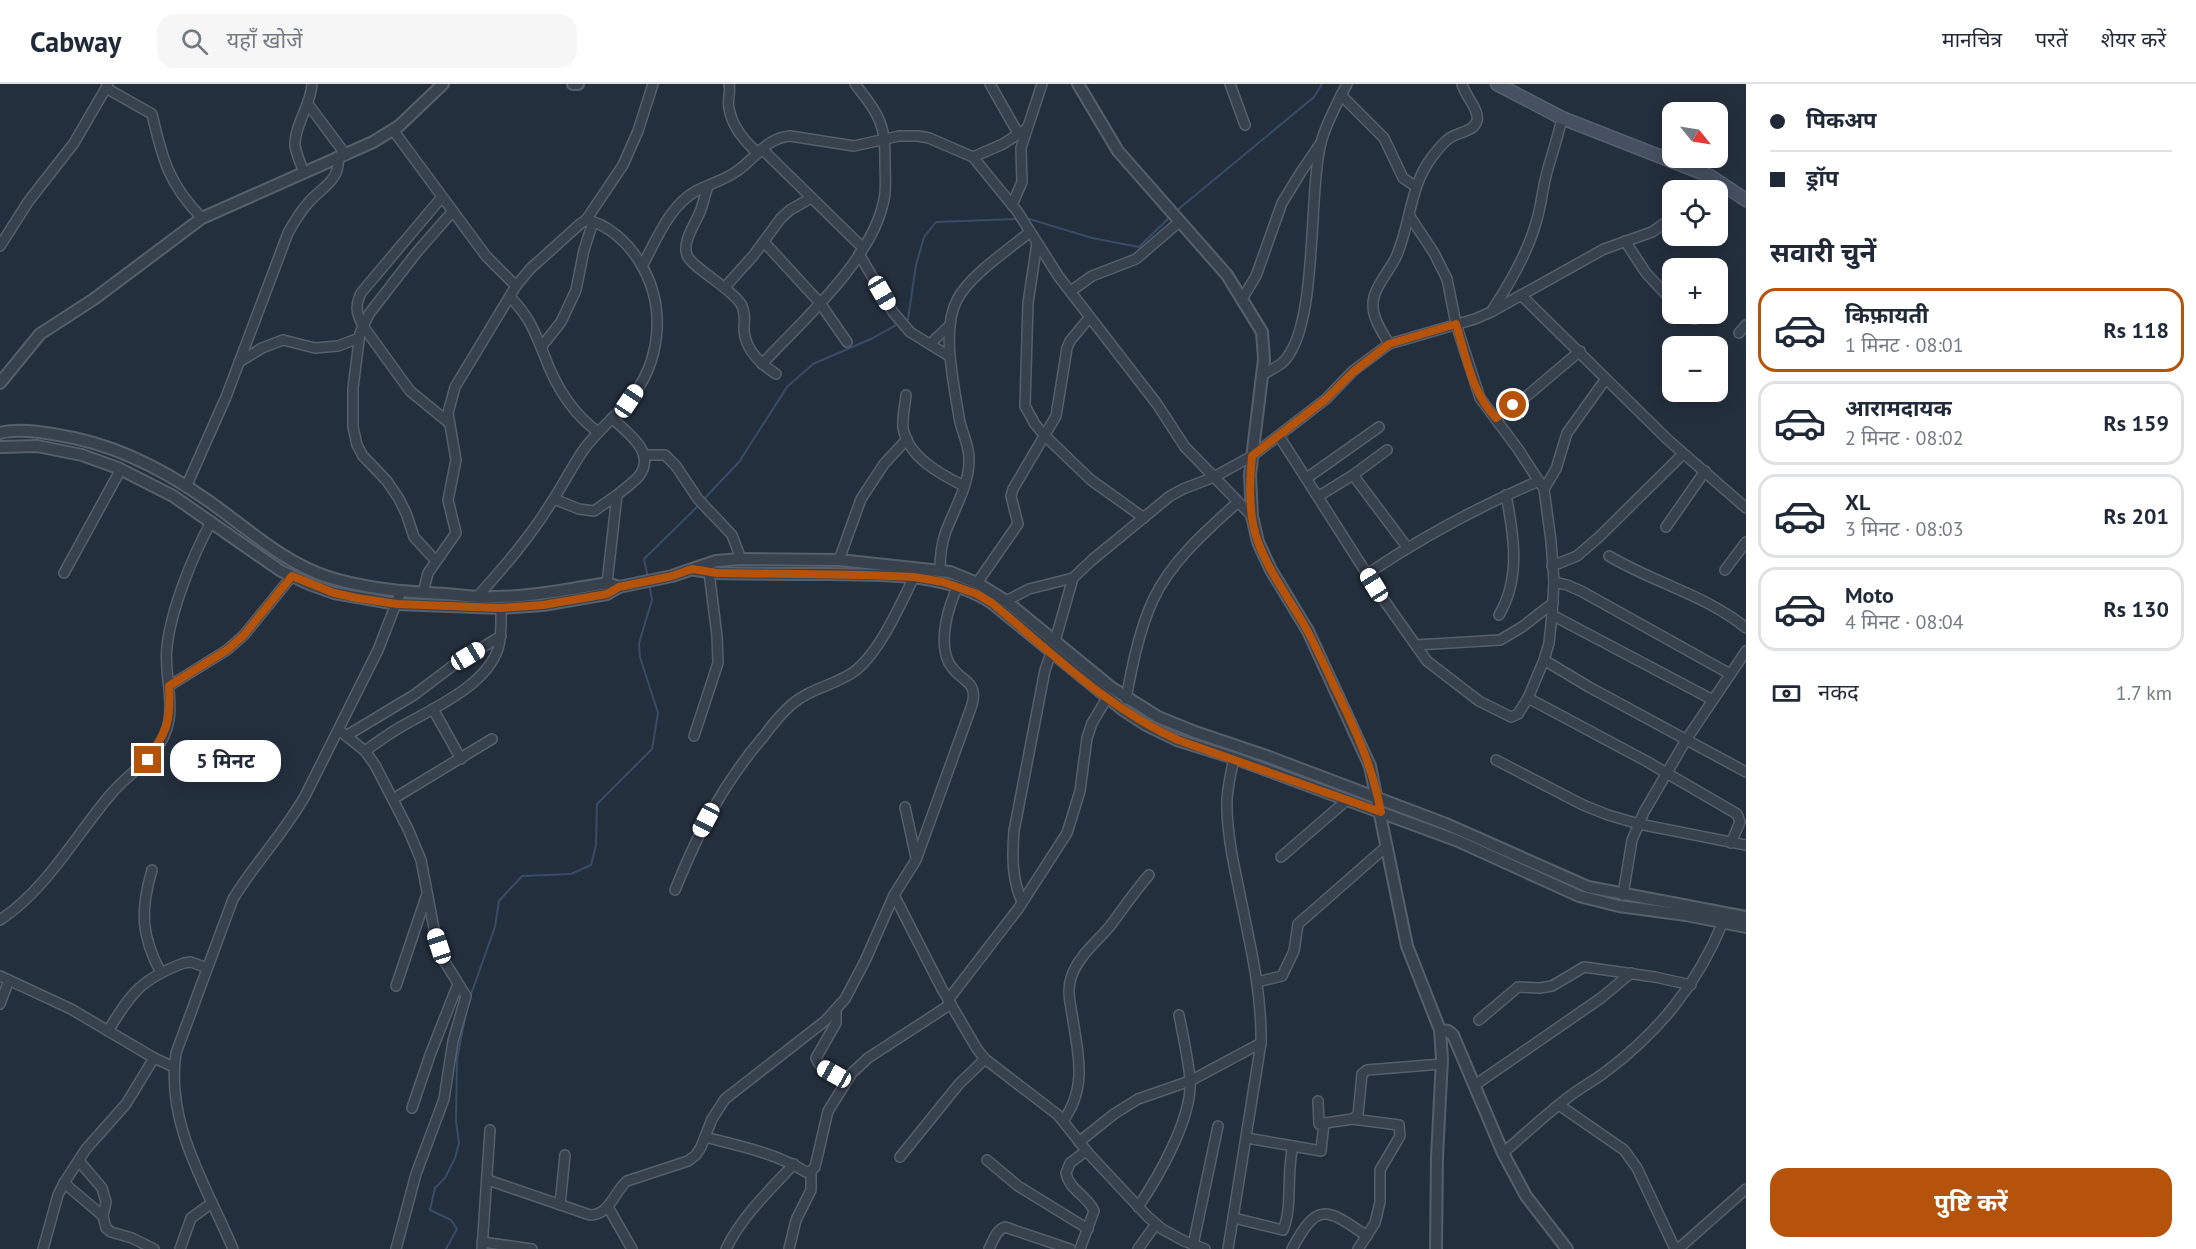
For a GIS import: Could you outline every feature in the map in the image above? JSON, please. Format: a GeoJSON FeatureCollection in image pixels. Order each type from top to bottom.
{"type":"FeatureCollection","features":[{"type":"Feature","properties":{"kind":"main road"},"geometry":{"type":"LineString","coordinates":[[1497,84],[1520,90],[1562,118],[1710,176],[1746,200]]}},
{"type":"Feature","properties":{"kind":"street"},"geometry":{"type":"LineString","coordinates":[[304,173],[295,147],[312,84]]}},
{"type":"Feature","properties":{"kind":"street"},"geometry":{"type":"LineString","coordinates":[[0,383],[40,334],[94,299],[202,218],[373,142],[393,130],[443,84]]}},
{"type":"Feature","properties":{"kind":"street"},"geometry":{"type":"LineString","coordinates":[[573,84],[578,84]]}},
{"type":"Feature","properties":{"kind":"street"},"geometry":{"type":"LineString","coordinates":[[542,346],[561,322],[576,290],[590,221],[622,165],[638,131],[653,84]]}},
{"type":"Feature","properties":{"kind":"street"},"geometry":{"type":"LineString","coordinates":[[729,84],[728,107],[739,134],[811,198],[861,251],[893,312],[910,332],[949,356]]}},
{"type":"Feature","properties":{"kind":"street"},"geometry":{"type":"LineString","coordinates":[[762,364],[846,274],[880,216],[884,202],[885,140],[881,123],[855,84]]}},
{"type":"Feature","properties":{"kind":"street"},"geometry":{"type":"LineString","coordinates":[[990,84],[1022,131]]}},
{"type":"Feature","properties":{"kind":"street"},"geometry":{"type":"LineString","coordinates":[[1015,208],[1022,182],[1020,158],[1022,131],[1042,84]]}},
{"type":"Feature","properties":{"kind":"street"},"geometry":{"type":"LineString","coordinates":[[1230,84],[1245,125]]}},
{"type":"Feature","properties":{"kind":"street"},"geometry":{"type":"LineString","coordinates":[[1242,299],[1256,276],[1282,203],[1322,142],[1347,84]]}},
{"type":"Feature","properties":{"kind":"street"},"geometry":{"type":"LineString","coordinates":[[1389,344],[1374,314],[1373,298],[1396,257],[1415,186],[1430,159],[1448,138],[1472,129],[1476,124],[1478,118],[1464,93],[1462,84]]}},
{"type":"Feature","properties":{"kind":"street"},"geometry":{"type":"LineString","coordinates":[[0,246],[28,202],[74,143],[107,86],[152,114],[169,176],[187,202],[202,218]]}},
{"type":"Feature","properties":{"kind":"street"},"geometry":{"type":"LineString","coordinates":[[1082,86],[1118,151],[1227,275],[1262,332],[1264,359],[1250,475],[1251,516],[1258,542],[1271,570],[1308,631],[1371,766],[1407,946],[1440,1030],[1442,1065],[1437,1156],[1436,1249]]}},
{"type":"Feature","properties":{"kind":"street"},"geometry":{"type":"LineString","coordinates":[[1341,95],[1384,138],[1403,178],[1415,186]]}},
{"type":"Feature","properties":{"kind":"street"},"geometry":{"type":"LineString","coordinates":[[308,104],[344,155]]}},
{"type":"Feature","properties":{"kind":"street"},"geometry":{"type":"LineString","coordinates":[[1491,312],[1510,283],[1536,225],[1547,172],[1557,144],[1562,118]]}},
{"type":"Feature","properties":{"kind":"street"},"geometry":{"type":"LineString","coordinates":[[393,130],[486,256],[516,286]]}},
{"type":"Feature","properties":{"kind":"street"},"geometry":{"type":"LineString","coordinates":[[973,157],[1004,144],[1022,131]]}},
{"type":"Feature","properties":{"kind":"street"},"geometry":{"type":"LineString","coordinates":[[642,266],[667,219],[686,198],[736,172],[771,141],[790,136],[854,146],[918,136],[929,138],[973,157],[1015,208],[1059,277],[1157,404],[1185,447],[1251,516]]}},
{"type":"Feature","properties":{"kind":"street"},"geometry":{"type":"LineString","coordinates":[[1262,375],[1282,363],[1298,335],[1302,321],[1322,142]]}},
{"type":"Feature","properties":{"kind":"street"},"geometry":{"type":"LineString","coordinates":[[186,487],[226,397],[288,233],[303,208],[334,180],[344,155]]}},
{"type":"Feature","properties":{"kind":"street"},"geometry":{"type":"LineString","coordinates":[[1706,180],[1710,176]]}},
{"type":"Feature","properties":{"kind":"street"},"geometry":{"type":"LineString","coordinates":[[708,186],[700,214],[691,231],[686,252],[692,263],[725,287],[742,306],[748,344],[762,364],[776,374]]}},
{"type":"Feature","properties":{"kind":"street"},"geometry":{"type":"LineString","coordinates":[[442,196],[361,293],[356,309],[363,326],[410,391],[448,422]]}},
{"type":"Feature","properties":{"kind":"street"},"geometry":{"type":"LineString","coordinates":[[725,287],[790,210],[811,198]]}},
{"type":"Feature","properties":{"kind":"street"},"geometry":{"type":"LineString","coordinates":[[435,561],[414,537],[406,513],[387,481],[363,456],[357,445],[353,427],[353,388],[359,338],[363,326],[391,285],[453,211]]}},
{"type":"Feature","properties":{"kind":"street"},"geometry":{"type":"LineString","coordinates":[[1279,436],[1367,574],[1427,661],[1479,701],[1504,714],[1514,717],[1518,714],[1528,698],[1544,660],[1549,643],[1552,615],[1554,582],[1550,528],[1541,485],[1496,418],[1485,408],[1477,392],[1456,324],[1447,279],[1434,253],[1409,214]]}},
{"type":"Feature","properties":{"kind":"street"},"geometry":{"type":"LineString","coordinates":[[1071,291],[1092,276],[1136,260],[1177,220]]}},
{"type":"Feature","properties":{"kind":"street"},"geometry":{"type":"LineString","coordinates":[[478,596],[514,555],[598,432],[629,401],[644,378],[654,351],[658,313],[642,266],[622,240],[590,221]]}},
{"type":"Feature","properties":{"kind":"street"},"geometry":{"type":"LineString","coordinates":[[423,593],[428,573],[456,533],[448,500],[456,460],[448,422],[449,405],[454,387],[516,286],[530,269],[590,221]]}},
{"type":"Feature","properties":{"kind":"street"},"geometry":{"type":"LineString","coordinates":[[1006,601],[1029,589],[1073,578],[1170,496],[1214,477],[1252,456],[1326,399],[1371,356],[1389,344],[1491,312],[1604,249],[1652,232],[1662,225]]}},
{"type":"Feature","properties":{"kind":"street"},"geometry":{"type":"LineString","coordinates":[[940,570],[944,536],[964,486],[969,459],[959,422],[949,356],[952,311],[961,292],[1029,229]]}},
{"type":"Feature","properties":{"kind":"street"},"geometry":{"type":"LineString","coordinates":[[1624,241],[1646,273],[1662,290]]}},
{"type":"Feature","properties":{"kind":"street"},"geometry":{"type":"LineString","coordinates":[[764,242],[820,303],[847,342]]}},
{"type":"Feature","properties":{"kind":"street"},"geometry":{"type":"LineString","coordinates":[[1037,243],[1028,303],[1025,398],[1029,414],[1044,435],[1091,480],[1144,518]]}},
{"type":"Feature","properties":{"kind":"street"},"geometry":{"type":"LineString","coordinates":[[1521,295],[1555,330],[1580,351],[1605,380],[1683,454],[1746,508]]}},
{"type":"Feature","properties":{"kind":"street"},"geometry":{"type":"LineString","coordinates":[[510,297],[526,315],[564,397],[579,417],[598,432]]}},
{"type":"Feature","properties":{"kind":"street"},"geometry":{"type":"LineString","coordinates":[[977,583],[1016,530],[1018,519],[1011,496],[1013,489],[1056,416],[1067,348],[1089,318]]}},
{"type":"Feature","properties":{"kind":"street"},"geometry":{"type":"LineString","coordinates":[[930,344],[950,325]]}},
{"type":"Feature","properties":{"kind":"street"},"geometry":{"type":"LineString","coordinates":[[1739,333],[1746,325]]}},
{"type":"Feature","properties":{"kind":"street"},"geometry":{"type":"LineString","coordinates":[[239,362],[262,348],[283,340],[315,348],[338,346],[359,338]]}},
{"type":"Feature","properties":{"kind":"street"},"geometry":{"type":"LineString","coordinates":[[1496,418],[1580,351]]}},
{"type":"Feature","properties":{"kind":"street"},"geometry":{"type":"LineString","coordinates":[[1367,574],[1407,547],[1506,495],[1550,483],[1567,433],[1605,380]]}},
{"type":"Feature","properties":{"kind":"street"},"geometry":{"type":"LineString","coordinates":[[906,395],[903,421],[907,439],[915,452],[931,468],[964,486]]}},
{"type":"Feature","properties":{"kind":"street"},"geometry":{"type":"LineString","coordinates":[[554,499],[579,510],[594,511],[639,476],[644,465],[645,454],[612,418]]}},
{"type":"Feature","properties":{"kind":"street"},"geometry":{"type":"LineString","coordinates":[[1306,478],[1379,427]]}},
{"type":"Feature","properties":{"kind":"street"},"geometry":{"type":"LineString","coordinates":[[0,433],[8,431],[50,433],[82,438],[126,455],[165,473],[270,547],[302,566],[327,577],[359,585],[423,593],[494,597],[607,583],[619,587]]}},
{"type":"Feature","properties":{"kind":"street"},"geometry":{"type":"LineString","coordinates":[[839,560],[861,499],[884,464],[907,439]]}},
{"type":"Feature","properties":{"kind":"street"},"geometry":{"type":"LineString","coordinates":[[0,447],[37,446],[82,455],[121,469],[173,496],[240,544],[292,576],[334,593],[397,604],[501,608],[543,605],[607,594],[619,587],[667,577],[716,561],[741,559],[839,560],[950,572],[977,583],[1006,601],[1126,699],[1158,717],[1195,732],[1269,756],[1446,824],[1588,887],[1746,917]]}},
{"type":"Feature","properties":{"kind":"street"},"geometry":{"type":"LineString","coordinates":[[1319,496],[1387,450]]}},
{"type":"Feature","properties":{"kind":"street"},"geometry":{"type":"LineString","coordinates":[[645,454],[665,455],[676,466],[698,499],[732,535],[741,559]]}},
{"type":"Feature","properties":{"kind":"street"},"geometry":{"type":"LineString","coordinates":[[1552,566],[1577,556],[1683,454]]}},
{"type":"Feature","properties":{"kind":"street"},"geometry":{"type":"LineString","coordinates":[[64,573],[121,469]]}},
{"type":"Feature","properties":{"kind":"street"},"geometry":{"type":"LineString","coordinates":[[1666,527],[1705,471]]}},
{"type":"Feature","properties":{"kind":"street"},"geometry":{"type":"LineString","coordinates":[[1353,475],[1407,547]]}},
{"type":"Feature","properties":{"kind":"street"},"geometry":{"type":"LineString","coordinates":[[607,583],[617,495]]}},
{"type":"Feature","properties":{"kind":"street"},"geometry":{"type":"LineString","coordinates":[[1498,615],[1510,590],[1515,549],[1506,495]]}},
{"type":"Feature","properties":{"kind":"street"},"geometry":{"type":"LineString","coordinates":[[1126,699],[1134,657],[1153,600],[1200,537],[1238,502]]}},
{"type":"Feature","properties":{"kind":"street"},"geometry":{"type":"LineString","coordinates":[[0,920],[26,899],[62,858],[111,793],[148,760],[165,733],[169,719],[167,645],[176,609],[198,547],[211,522]]}},
{"type":"Feature","properties":{"kind":"street"},"geometry":{"type":"LineString","coordinates":[[1725,570],[1746,542]]}},
{"type":"Feature","properties":{"kind":"street"},"geometry":{"type":"LineString","coordinates":[[1609,556],[1629,568],[1712,607],[1746,628]]}},
{"type":"Feature","properties":{"kind":"street"},"geometry":{"type":"LineString","coordinates":[[692,569],[709,572],[914,577],[958,586],[992,603],[1107,698],[1146,725],[1178,740],[1234,758],[1458,841],[1579,896],[1619,906],[1746,927]]}},
{"type":"Feature","properties":{"kind":"street"},"geometry":{"type":"LineString","coordinates":[[694,736],[718,663],[709,572]]}},
{"type":"Feature","properties":{"kind":"street"},"geometry":{"type":"LineString","coordinates":[[169,686],[227,650],[244,635],[292,576]]}},
{"type":"Feature","properties":{"kind":"street"},"geometry":{"type":"LineString","coordinates":[[675,890],[696,839],[716,801],[754,747],[791,705],[806,694],[854,672],[864,662],[888,628],[914,577]]}},
{"type":"Feature","properties":{"kind":"street"},"geometry":{"type":"LineString","coordinates":[[1055,641],[1073,578]]}},
{"type":"Feature","properties":{"kind":"street"},"geometry":{"type":"LineString","coordinates":[[1554,582],[1581,591],[1730,674]]}},
{"type":"Feature","properties":{"kind":"street"},"geometry":{"type":"LineString","coordinates":[[488,1180],[590,1215],[597,1215],[605,1211],[621,1186],[627,1181],[688,1161],[696,1155],[712,1119],[725,1099],[836,1011],[865,961],[894,895],[916,860],[975,694],[972,686],[954,670],[948,660],[945,641],[950,603],[958,586]]}},
{"type":"Feature","properties":{"kind":"street"},"geometry":{"type":"LineString","coordinates":[[234,1249],[184,1135],[177,1107],[174,1067],[177,1053],[233,899],[249,874],[293,817],[343,733],[401,591]]}},
{"type":"Feature","properties":{"kind":"street"},"geometry":{"type":"LineString","coordinates":[[1416,645],[1500,640],[1522,627],[1553,603]]}},
{"type":"Feature","properties":{"kind":"street"},"geometry":{"type":"LineString","coordinates":[[365,751],[457,695],[479,676],[498,650],[501,636],[501,608]]}},
{"type":"Feature","properties":{"kind":"street"},"geometry":{"type":"LineString","coordinates":[[1552,615],[1713,700]]}},
{"type":"Feature","properties":{"kind":"street"},"geometry":{"type":"LineString","coordinates":[[343,733],[414,695],[456,664],[501,636]]}},
{"type":"Feature","properties":{"kind":"street"},"geometry":{"type":"LineString","coordinates":[[1623,895],[1632,840],[1638,824],[1666,772],[1746,651]]}},
{"type":"Feature","properties":{"kind":"street"},"geometry":{"type":"LineString","coordinates":[[1022,902],[1015,882],[1012,858],[1014,831],[1045,670],[1051,653]]}},
{"type":"Feature","properties":{"kind":"street"},"geometry":{"type":"LineString","coordinates":[[1544,660],[1746,772]]}},
{"type":"Feature","properties":{"kind":"street"},"geometry":{"type":"LineString","coordinates":[[705,1137],[771,1155],[794,1164],[806,1172],[815,1167],[828,1111],[846,1080],[859,1064],[949,1002],[1022,902],[1066,833],[1080,792],[1092,723],[1107,698]]}},
{"type":"Feature","properties":{"kind":"street"},"geometry":{"type":"LineString","coordinates":[[1528,698],[1666,772],[1737,814],[1740,822],[1731,843]]}},
{"type":"Feature","properties":{"kind":"street"},"geometry":{"type":"LineString","coordinates":[[434,709],[461,759]]}},
{"type":"Feature","properties":{"kind":"street"},"geometry":{"type":"LineString","coordinates":[[343,733],[365,751],[393,799],[421,860],[435,934],[443,959],[466,996],[453,1041],[444,1099],[416,1174],[396,1249]]}},
{"type":"Feature","properties":{"kind":"street"},"geometry":{"type":"LineString","coordinates":[[393,799],[492,739]]}},
{"type":"Feature","properties":{"kind":"street"},"geometry":{"type":"LineString","coordinates":[[1228,1249],[1261,1043],[1262,1018],[1234,864],[1228,815],[1227,800],[1234,758]]}},
{"type":"Feature","properties":{"kind":"street"},"geometry":{"type":"LineString","coordinates":[[1496,760],[1583,805],[1638,824],[1746,844]]}},
{"type":"Feature","properties":{"kind":"street"},"geometry":{"type":"LineString","coordinates":[[1281,857],[1347,800]]}},
{"type":"Feature","properties":{"kind":"street"},"geometry":{"type":"LineString","coordinates":[[905,807],[916,860]]}},
{"type":"Feature","properties":{"kind":"street"},"geometry":{"type":"LineString","coordinates":[[1257,982],[1282,976],[1294,951],[1298,924],[1387,846]]}},
{"type":"Feature","properties":{"kind":"street"},"geometry":{"type":"LineString","coordinates":[[152,870],[148,883],[144,926],[146,939],[161,973]]}},
{"type":"Feature","properties":{"kind":"street"},"geometry":{"type":"LineString","coordinates":[[1063,1120],[1075,1102],[1080,1078],[1069,993],[1071,978],[1084,956],[1149,875]]}},
{"type":"Feature","properties":{"kind":"street"},"geometry":{"type":"LineString","coordinates":[[396,986],[428,892]]}},
{"type":"Feature","properties":{"kind":"street"},"geometry":{"type":"LineString","coordinates":[[894,895],[949,1002],[985,1059],[1063,1120],[1086,1151],[1156,1224],[1193,1245],[1205,1249]]}},
{"type":"Feature","properties":{"kind":"street"},"geometry":{"type":"LineString","coordinates":[[1503,1153],[1559,1105],[1642,1042],[1691,986],[1711,952],[1723,922]]}},
{"type":"Feature","properties":{"kind":"street"},"geometry":{"type":"LineString","coordinates":[[108,1031],[135,989],[161,973],[184,963],[191,962],[207,968]]}},
{"type":"Feature","properties":{"kind":"street"},"geometry":{"type":"LineString","coordinates":[[1479,1020],[1518,987],[1552,986],[1580,969],[1631,973],[1691,986]]}},
{"type":"Feature","properties":{"kind":"street"},"geometry":{"type":"LineString","coordinates":[[1474,1085],[1602,998],[1631,973]]}},
{"type":"Feature","properties":{"kind":"street"},"geometry":{"type":"LineString","coordinates":[[0,1004],[5,978],[71,1009],[154,1058],[174,1067]]}},
{"type":"Feature","properties":{"kind":"street"},"geometry":{"type":"LineString","coordinates":[[412,1108],[458,984]]}},
{"type":"Feature","properties":{"kind":"street"},"geometry":{"type":"LineString","coordinates":[[836,1011],[836,1023],[816,1058],[817,1063],[823,1068],[846,1080]]}},
{"type":"Feature","properties":{"kind":"street"},"geometry":{"type":"LineString","coordinates":[[1138,1207],[1166,1160],[1188,1104],[1190,1081],[1179,1014]]}},
{"type":"Feature","properties":{"kind":"street"},"geometry":{"type":"LineString","coordinates":[[1440,1030],[1448,1031],[1453,1035],[1503,1153],[1526,1196],[1567,1249]]}},
{"type":"Feature","properties":{"kind":"street"},"geometry":{"type":"LineString","coordinates":[[1079,1142],[1114,1114],[1138,1099],[1190,1081],[1261,1043]]}},
{"type":"Feature","properties":{"kind":"street"},"geometry":{"type":"LineString","coordinates":[[43,1249],[58,1195],[64,1183],[98,1135],[126,1104],[154,1058]]}},
{"type":"Feature","properties":{"kind":"street"},"geometry":{"type":"LineString","coordinates":[[900,1157],[959,1084],[985,1059]]}},
{"type":"Feature","properties":{"kind":"street"},"geometry":{"type":"LineString","coordinates":[[1352,1119],[1358,1115],[1362,1074],[1367,1070],[1442,1065]]}},
{"type":"Feature","properties":{"kind":"street"},"geometry":{"type":"LineString","coordinates":[[1318,1101],[1319,1124],[1352,1119],[1399,1125],[1400,1136],[1380,1170],[1380,1202],[1375,1223],[1358,1249]]}},
{"type":"Feature","properties":{"kind":"street"},"geometry":{"type":"LineString","coordinates":[[1559,1105],[1613,1141],[1630,1159],[1637,1168],[1677,1249],[1746,1189]]}},
{"type":"Feature","properties":{"kind":"street"},"geometry":{"type":"LineString","coordinates":[[1247,1138],[1322,1151],[1324,1124]]}},
{"type":"Feature","properties":{"kind":"street"},"geometry":{"type":"LineString","coordinates":[[1193,1245],[1218,1126]]}},
{"type":"Feature","properties":{"kind":"street"},"geometry":{"type":"LineString","coordinates":[[490,1130],[482,1246],[532,1249]]}},
{"type":"Feature","properties":{"kind":"street"},"geometry":{"type":"LineString","coordinates":[[1234,1218],[1283,1230],[1287,1220],[1288,1164],[1293,1146]]}},
{"type":"Feature","properties":{"kind":"street"},"geometry":{"type":"LineString","coordinates":[[1080,1249],[1094,1211],[1093,1207],[1071,1185],[1066,1173],[1070,1163],[1086,1151]]}},
{"type":"Feature","properties":{"kind":"street"},"geometry":{"type":"LineString","coordinates":[[560,1205],[565,1155]]}},
{"type":"Feature","properties":{"kind":"street"},"geometry":{"type":"LineString","coordinates":[[987,1160],[1018,1186],[1088,1229]]}},
{"type":"Feature","properties":{"kind":"street"},"geometry":{"type":"LineString","coordinates":[[79,1161],[102,1188],[106,1202],[103,1216],[106,1228],[154,1249]]}},
{"type":"Feature","properties":{"kind":"street"},"geometry":{"type":"LineString","coordinates":[[726,1249],[752,1208],[794,1164]]}},
{"type":"Feature","properties":{"kind":"street"},"geometry":{"type":"LineString","coordinates":[[789,1249],[796,1220],[809,1198],[812,1182],[811,1171]]}},
{"type":"Feature","properties":{"kind":"street"},"geometry":{"type":"LineString","coordinates":[[64,1183],[103,1216]]}},
{"type":"Feature","properties":{"kind":"street"},"geometry":{"type":"LineString","coordinates":[[180,1249],[191,1218],[212,1203]]}},
{"type":"Feature","properties":{"kind":"street"},"geometry":{"type":"LineString","coordinates":[[608,1207],[632,1249]]}},
{"type":"Feature","properties":{"kind":"street"},"geometry":{"type":"LineString","coordinates":[[1292,1249],[1302,1230],[1312,1218],[1324,1213],[1336,1215],[1367,1236]]}},
{"type":"Feature","properties":{"kind":"street"},"geometry":{"type":"LineString","coordinates":[[1138,1249],[1156,1224]]}},
{"type":"Feature","properties":{"kind":"street"},"geometry":{"type":"LineString","coordinates":[[988,1249],[1000,1229],[1005,1227],[1070,1249]]}},
{"type":"Feature","properties":{"kind":"waterway"},"geometry":{"type":"LineString","coordinates":[[1175,212],[1314,97],[1322,84]]}},
{"type":"Feature","properties":{"kind":"waterway"},"geometry":{"type":"LineString","coordinates":[[1026,218],[1092,238],[1139,247],[1171,216]]}},
{"type":"Feature","properties":{"kind":"waterway"},"geometry":{"type":"LineString","coordinates":[[903,321],[908,319],[916,265],[924,237],[936,222],[1017,219]]}},
{"type":"Feature","properties":{"kind":"waterway"},"geometry":{"type":"LineString","coordinates":[[703,500],[739,462],[787,387],[813,364],[873,338],[898,324]]}},
{"type":"Feature","properties":{"kind":"waterway"},"geometry":{"type":"LineString","coordinates":[[648,578],[644,559],[699,505]]}},
{"type":"Feature","properties":{"kind":"waterway"},"geometry":{"type":"LineString","coordinates":[[470,997],[495,927],[499,901],[522,876],[571,874],[591,865],[596,845],[597,804],[652,749],[658,713],[640,657],[639,643],[652,600],[649,583]]}},
{"type":"Feature","properties":{"kind":"waterway"},"geometry":{"type":"LineString","coordinates":[[446,1249],[457,1229],[451,1220],[430,1210],[435,1188],[445,1178],[455,1158],[459,1143],[456,1121],[457,1059],[467,1008]]}},
{"type":"Feature","properties":{"kind":"route"},"geometry":{"type":"LineString","coordinates":[[148,760],[165,733],[169,719],[169,686],[227,650],[244,635],[292,576],[334,593],[357,598],[397,604],[501,608],[543,605],[607,594],[619,587],[672,576],[692,569],[717,573],[914,577],[958,586],[992,603],[1107,698],[1146,725],[1178,740],[1381,812],[1371,766],[1361,742],[1308,631],[1271,570],[1258,542],[1251,516],[1252,456],[1326,399],[1371,356],[1389,344],[1456,324],[1474,385],[1485,408],[1496,418],[1513,405]]}}]}
